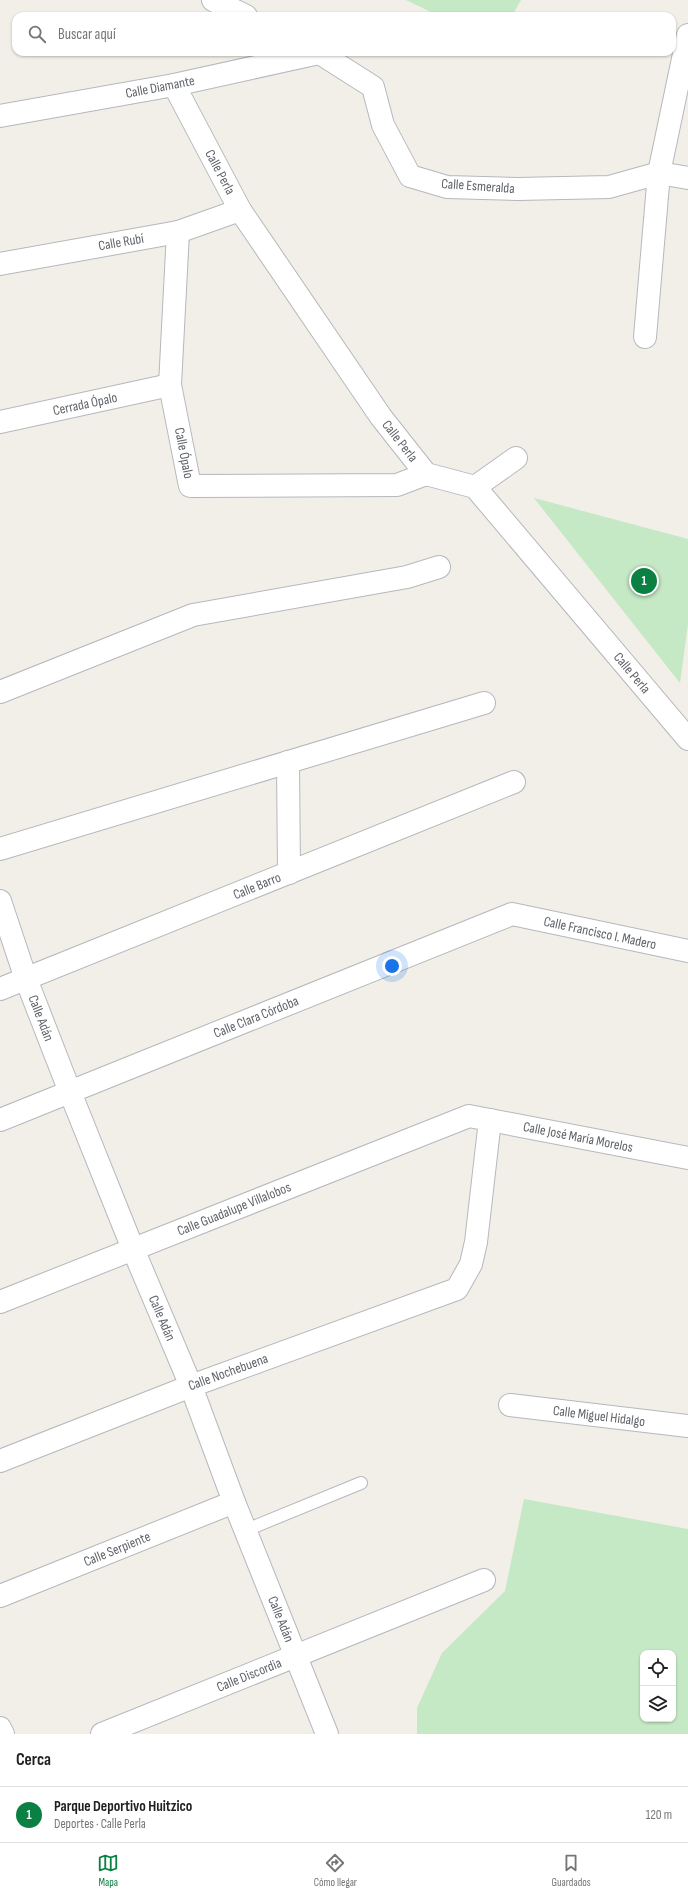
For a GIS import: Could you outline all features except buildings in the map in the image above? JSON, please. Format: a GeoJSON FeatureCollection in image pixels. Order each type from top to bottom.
{"type":"FeatureCollection","features":[{"type":"Feature","properties":{"kind":"street"},"geometry":{"type":"LineString","coordinates":[[214,0],[238,12]]}},
{"type":"Feature","properties":{"kind":"street"},"geometry":{"type":"LineString","coordinates":[[645,337],[659,173],[688,35]]}},
{"type":"Feature","properties":{"kind":"street","name":"Calle Diamante"},"geometry":{"type":"LineString","coordinates":[[0,116],[174,85],[301,56]]}},
{"type":"Feature","properties":{"kind":"street","name":"Calle Esmeralda"},"geometry":{"type":"LineString","coordinates":[[324,56],[372,87],[383,125],[410,176],[447,187],[518,190],[609,187],[659,173]]}},
{"type":"Feature","properties":{"kind":"street","name":"Calle Perla"},"geometry":{"type":"LineString","coordinates":[[174,85],[240,210],[381,417],[426,474],[475,487],[688,739]]}},
{"type":"Feature","properties":{"kind":"street"},"geometry":{"type":"LineString","coordinates":[[659,173],[688,178]]}},
{"type":"Feature","properties":{"kind":"street","name":"Calle Rubí"},"geometry":{"type":"LineString","coordinates":[[0,264],[178,232],[240,210]]}},
{"type":"Feature","properties":{"kind":"street","name":"Calle Ópalo"},"geometry":{"type":"LineString","coordinates":[[178,232],[170,385],[190,486],[397,485],[426,474]]}},
{"type":"Feature","properties":{"kind":"street","name":"Cerrada Ópalo"},"geometry":{"type":"LineString","coordinates":[[0,422],[170,385]]}},
{"type":"Feature","properties":{"kind":"street"},"geometry":{"type":"LineString","coordinates":[[475,487],[516,458]]}},
{"type":"Feature","properties":{"kind":"street"},"geometry":{"type":"LineString","coordinates":[[0,692],[193,615],[407,577],[439,567]]}},
{"type":"Feature","properties":{"kind":"street"},"geometry":{"type":"LineString","coordinates":[[0,849],[484,703]]}},
{"type":"Feature","properties":{"kind":"street"},"geometry":{"type":"LineString","coordinates":[[288,762],[289,873]]}},
{"type":"Feature","properties":{"kind":"street","name":"Calle Barro"},"geometry":{"type":"LineString","coordinates":[[0,989],[514,782]]}},
{"type":"Feature","properties":{"kind":"street","name":"Calle Adán"},"geometry":{"type":"LineString","coordinates":[[0,901],[26,979],[70,1092],[133,1249],[191,1386],[234,1502],[327,1734]]}},
{"type":"Feature","properties":{"kind":"street","name":"Calle Francisco I. Madero"},"geometry":{"type":"LineString","coordinates":[[512,914],[688,951]]}},
{"type":"Feature","properties":{"kind":"street","name":"Calle Clara Córdoba"},"geometry":{"type":"LineString","coordinates":[[0,1120],[512,914]]}},
{"type":"Feature","properties":{"kind":"street","name":"Calle Guadalupe Villalobos"},"geometry":{"type":"LineString","coordinates":[[0,1302],[468,1116]]}},
{"type":"Feature","properties":{"kind":"street","name":"Calle José María Morelos"},"geometry":{"type":"LineString","coordinates":[[468,1116],[688,1158]]}},
{"type":"Feature","properties":{"kind":"street","name":"Calle Nochebuena"},"geometry":{"type":"LineString","coordinates":[[0,1461],[191,1386],[458,1289],[471,1264],[476,1242],[490,1120]]}},
{"type":"Feature","properties":{"kind":"street","name":"Calle Miguel Hidalgo"},"geometry":{"type":"LineString","coordinates":[[510,1406],[688,1426]]}},
{"type":"Feature","properties":{"kind":"street","name":"Calle Serpiente"},"geometry":{"type":"LineString","coordinates":[[0,1596],[234,1502]]}},
{"type":"Feature","properties":{"kind":"street","name":"Calle Discordia"},"geometry":{"type":"LineString","coordinates":[[102,1734],[484,1580]]}},
{"type":"Feature","properties":{"kind":"street"},"geometry":{"type":"LineString","coordinates":[[0,1728],[3,1734]]}},
{"type":"Feature","properties":{"kind":"lane"},"geometry":{"type":"LineString","coordinates":[[246,1530],[361,1483]]}},
{"type":"Feature","properties":{"kind":"green space"},"geometry":{"type":"Polygon","coordinates":[[[406,0],[521,0],[514,12],[431,12],[406,0]]]}},
{"type":"Feature","properties":{"kind":"green space"},"geometry":{"type":"Polygon","coordinates":[[[534,498],[688,539],[688,624],[680,683],[534,498]]]}},
{"type":"Feature","properties":{"kind":"green space"},"geometry":{"type":"Polygon","coordinates":[[[524,1499],[688,1529],[688,1734],[417,1734],[417,1708],[442,1653],[505,1591],[524,1499]]]}},
{"type":"Feature","properties":{"kind":"place","name":"Parque Deportivo Huitzico"},"geometry":{"type":"Point","coordinates":[644,581]}}]}
